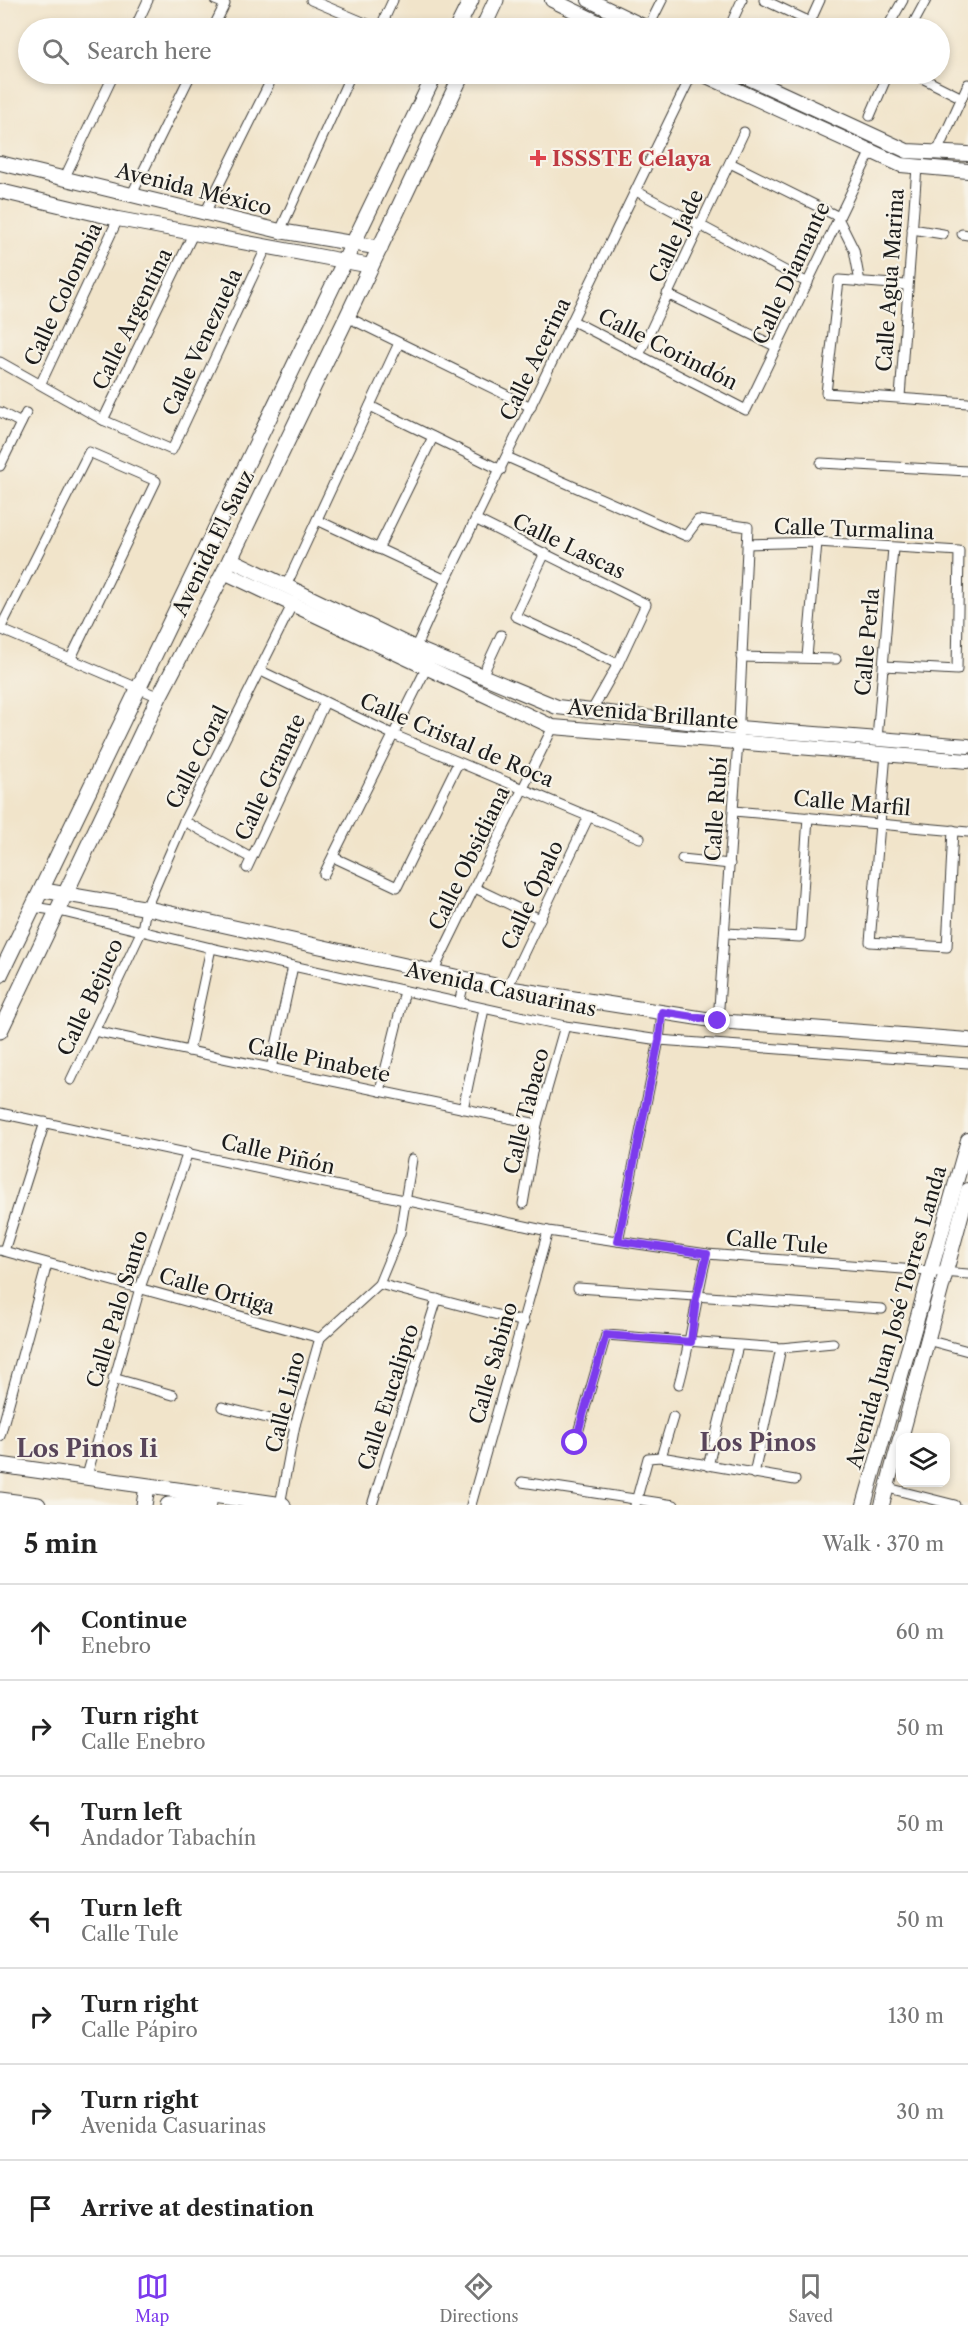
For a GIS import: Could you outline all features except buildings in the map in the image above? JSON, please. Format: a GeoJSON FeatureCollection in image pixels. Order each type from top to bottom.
{"type":"FeatureCollection","features":[{"type":"Feature","properties":{"kind":"main road"},"geometry":{"type":"LineString","coordinates":[[462,18],[471,0]]}},
{"type":"Feature","properties":{"kind":"main road"},"geometry":{"type":"LineString","coordinates":[[488,18],[496,0]]}},
{"type":"Feature","properties":{"kind":"main road","name":"Avenida El Sauz"},"geometry":{"type":"LineString","coordinates":[[0,975],[430,84]]}},
{"type":"Feature","properties":{"kind":"main road","name":"Avenida El Sauz"},"geometry":{"type":"LineString","coordinates":[[0,1031],[68,893],[159,697],[227,565],[381,248],[457,84]]}},
{"type":"Feature","properties":{"kind":"main road"},"geometry":{"type":"LineString","coordinates":[[0,1465],[282,1505]]}},
{"type":"Feature","properties":{"kind":"main road"},"geometry":{"type":"LineString","coordinates":[[144,1505],[147,1487]]}},
{"type":"Feature","properties":{"kind":"main road"},"geometry":{"type":"LineString","coordinates":[[168,1505],[224,1503],[238,1499]]}},
{"type":"Feature","properties":{"kind":"main road"},"geometry":{"type":"LineString","coordinates":[[0,1500],[38,1505]]}},
{"type":"Feature","properties":{"kind":"street"},"geometry":{"type":"LineString","coordinates":[[140,18],[148,0]]}},
{"type":"Feature","properties":{"kind":"street"},"geometry":{"type":"LineString","coordinates":[[215,0],[225,4],[218,18]]}},
{"type":"Feature","properties":{"kind":"street"},"geometry":{"type":"LineString","coordinates":[[311,0],[354,18]]}},
{"type":"Feature","properties":{"kind":"street"},"geometry":{"type":"LineString","coordinates":[[383,18],[393,0]]}},
{"type":"Feature","properties":{"kind":"street"},"geometry":{"type":"LineString","coordinates":[[552,0],[589,18]]}},
{"type":"Feature","properties":{"kind":"street"},"geometry":{"type":"LineString","coordinates":[[583,15],[587,0],[626,18]]}},
{"type":"Feature","properties":{"kind":"street"},"geometry":{"type":"LineString","coordinates":[[652,18],[662,0]]}},
{"type":"Feature","properties":{"kind":"street"},"geometry":{"type":"LineString","coordinates":[[734,18],[742,0]]}},
{"type":"Feature","properties":{"kind":"street"},"geometry":{"type":"LineString","coordinates":[[764,0],[802,18]]}},
{"type":"Feature","properties":{"kind":"street"},"geometry":{"type":"LineString","coordinates":[[812,18],[820,0]]}},
{"type":"Feature","properties":{"kind":"street"},"geometry":{"type":"LineString","coordinates":[[893,18],[903,0]]}},
{"type":"Feature","properties":{"kind":"street"},"geometry":{"type":"LineString","coordinates":[[916,18],[926,0]]}},
{"type":"Feature","properties":{"kind":"street"},"geometry":{"type":"LineString","coordinates":[[64,179],[109,84]]}},
{"type":"Feature","properties":{"kind":"street"},"geometry":{"type":"LineString","coordinates":[[131,196],[186,84]]}},
{"type":"Feature","properties":{"kind":"street"},"geometry":{"type":"LineString","coordinates":[[205,213],[269,84]]}},
{"type":"Feature","properties":{"kind":"street"},"geometry":{"type":"LineString","coordinates":[[280,231],[346,84]]}},
{"type":"Feature","properties":{"kind":"street","name":"Calle Acerina"},"geometry":{"type":"LineString","coordinates":[[413,655],[446,580],[687,84]]}},
{"type":"Feature","properties":{"kind":"street"},"geometry":{"type":"LineString","coordinates":[[724,84],[901,165],[967,171],[967,154],[907,151],[762,84]]}},
{"type":"Feature","properties":{"kind":"street"},"geometry":{"type":"LineString","coordinates":[[870,116],[884,84]]}},
{"type":"Feature","properties":{"kind":"street"},"geometry":{"type":"LineString","coordinates":[[934,84],[962,98]]}},
{"type":"Feature","properties":{"kind":"street"},"geometry":{"type":"LineString","coordinates":[[937,152],[968,84]]}},
{"type":"Feature","properties":{"kind":"street","name":"Calle Jade"},"geometry":{"type":"LineString","coordinates":[[639,355],[744,132]]}},
{"type":"Feature","properties":{"kind":"street","name":"Calle Diamante"},"geometry":{"type":"LineString","coordinates":[[746,410],[808,283],[837,216],[871,151]]}},
{"type":"Feature","properties":{"kind":"street","name":"Avenida México"},"geometry":{"type":"LineString","coordinates":[[0,163],[280,231],[381,248]]}},
{"type":"Feature","properties":{"kind":"street"},"geometry":{"type":"LineString","coordinates":[[730,164],[837,216],[854,250],[860,282]]}},
{"type":"Feature","properties":{"kind":"street","name":"Calle Agua Marina"},"geometry":{"type":"LineString","coordinates":[[900,397],[916,166]]}},
{"type":"Feature","properties":{"kind":"street","name":"Avenida México"},"geometry":{"type":"LineString","coordinates":[[0,191],[118,219],[371,266]]}},
{"type":"Feature","properties":{"kind":"street"},"geometry":{"type":"LineString","coordinates":[[636,191],[699,227],[808,283]]}},
{"type":"Feature","properties":{"kind":"street","name":"Calle Colombia"},"geometry":{"type":"LineString","coordinates":[[41,383],[118,219]]}},
{"type":"Feature","properties":{"kind":"street"},"geometry":{"type":"LineString","coordinates":[[912,229],[943,234]]}},
{"type":"Feature","properties":{"kind":"street","name":"Calle Argentina"},"geometry":{"type":"LineString","coordinates":[[103,420],[193,234]]}},
{"type":"Feature","properties":{"kind":"street","name":"Calle Venezuela"},"geometry":{"type":"LineString","coordinates":[[103,420],[172,450],[266,248]]}},
{"type":"Feature","properties":{"kind":"street"},"geometry":{"type":"LineString","coordinates":[[906,285],[839,280],[826,393],[968,403]]}},
{"type":"Feature","properties":{"kind":"street"},"geometry":{"type":"LineString","coordinates":[[668,294],[777,347]]}},
{"type":"Feature","properties":{"kind":"street"},"geometry":{"type":"LineString","coordinates":[[347,317],[531,407]]}},
{"type":"Feature","properties":{"kind":"street","name":"Calle Corindón"},"geometry":{"type":"LineString","coordinates":[[573,321],[746,410]]}},
{"type":"Feature","properties":{"kind":"street"},"geometry":{"type":"LineString","coordinates":[[286,586],[399,343]]}},
{"type":"Feature","properties":{"kind":"street"},"geometry":{"type":"LineString","coordinates":[[0,362],[41,383],[103,420]]}},
{"type":"Feature","properties":{"kind":"street"},"geometry":{"type":"LineString","coordinates":[[370,406],[501,470]]}},
{"type":"Feature","properties":{"kind":"street"},"geometry":{"type":"LineString","coordinates":[[0,412],[21,423]]}},
{"type":"Feature","properties":{"kind":"street"},"geometry":{"type":"LineString","coordinates":[[0,466],[26,413]]}},
{"type":"Feature","properties":{"kind":"street"},"geometry":{"type":"LineString","coordinates":[[378,549],[433,437]]}},
{"type":"Feature","properties":{"kind":"street"},"geometry":{"type":"LineString","coordinates":[[71,658],[156,481],[88,452],[0,629],[159,697]]}},
{"type":"Feature","properties":{"kind":"street","name":"Calle Rubí"},"geometry":{"type":"LineString","coordinates":[[507,458],[687,536],[698,520],[748,527],[739,735],[718,1021]]}},
{"type":"Feature","properties":{"kind":"street"},"geometry":{"type":"LineString","coordinates":[[822,463],[968,471]]}},
{"type":"Feature","properties":{"kind":"street"},"geometry":{"type":"LineString","coordinates":[[317,520],[446,580]]}},
{"type":"Feature","properties":{"kind":"street","name":"Calle Lascas"},"geometry":{"type":"LineString","coordinates":[[477,520],[645,604],[618,664]]}},
{"type":"Feature","properties":{"kind":"street"},"geometry":{"type":"LineString","coordinates":[[807,657],[817,542]]}},
{"type":"Feature","properties":{"kind":"street","name":"Calle Turmalina"},"geometry":{"type":"LineString","coordinates":[[747,544],[817,542],[959,551],[957,670],[884,666]]}},
{"type":"Feature","properties":{"kind":"street","name":"Calle Perla"},"geometry":{"type":"LineString","coordinates":[[877,739],[893,548]]}},
{"type":"Feature","properties":{"kind":"street"},"geometry":{"type":"LineString","coordinates":[[545,553],[515,616],[618,664],[591,712]]}},
{"type":"Feature","properties":{"kind":"street","name":"Avenida Brillante"},"geometry":{"type":"LineString","coordinates":[[227,565],[286,586],[297,598]]}},
{"type":"Feature","properties":{"kind":"street","name":"Avenida Brillante"},"geometry":{"type":"LineString","coordinates":[[227,565],[413,655],[427,669],[553,727],[877,739],[968,746]]}},
{"type":"Feature","properties":{"kind":"street","name":"Calle Coral"},"geometry":{"type":"LineString","coordinates":[[142,930],[146,908],[184,821],[297,598]]}},
{"type":"Feature","properties":{"kind":"street"},"geometry":{"type":"LineString","coordinates":[[482,676],[501,635]]}},
{"type":"Feature","properties":{"kind":"street","name":"Avenida Brillante"},"geometry":{"type":"LineString","coordinates":[[413,655],[433,656],[557,707],[739,735],[886,753],[968,760]]}},
{"type":"Feature","properties":{"kind":"street"},"geometry":{"type":"LineString","coordinates":[[324,874],[433,656]]}},
{"type":"Feature","properties":{"kind":"street"},"geometry":{"type":"LineString","coordinates":[[741,657],[836,659]]}},
{"type":"Feature","properties":{"kind":"street","name":"Calle Cristal de Roca"},"geometry":{"type":"LineString","coordinates":[[261,671],[394,735],[640,838]]}},
{"type":"Feature","properties":{"kind":"street","name":"Calle Granate"},"geometry":{"type":"LineString","coordinates":[[247,868],[325,702]]}},
{"type":"Feature","properties":{"kind":"street","name":"Calle Obsidiana"},"geometry":{"type":"LineString","coordinates":[[433,972],[553,727]]}},
{"type":"Feature","properties":{"kind":"street"},"geometry":{"type":"LineString","coordinates":[[886,753],[870,942],[947,947],[953,830]]}},
{"type":"Feature","properties":{"kind":"street"},"geometry":{"type":"LineString","coordinates":[[333,857],[397,887],[458,762]]}},
{"type":"Feature","properties":{"kind":"street","name":"Calle Marfil"},"geometry":{"type":"LineString","coordinates":[[734,812],[968,832]]}},
{"type":"Feature","properties":{"kind":"street","name":"Calle Ópalo"},"geometry":{"type":"LineString","coordinates":[[507,988],[589,816]]}},
{"type":"Feature","properties":{"kind":"street"},"geometry":{"type":"LineString","coordinates":[[726,933],[800,937],[808,818]]}},
{"type":"Feature","properties":{"kind":"street"},"geometry":{"type":"LineString","coordinates":[[184,821],[251,858]]}},
{"type":"Feature","properties":{"kind":"street"},"geometry":{"type":"LineString","coordinates":[[682,859],[730,864]]}},
{"type":"Feature","properties":{"kind":"street"},"geometry":{"type":"LineString","coordinates":[[475,888],[540,919]]}},
{"type":"Feature","properties":{"kind":"street","name":"Avenida Casuarinas"},"geometry":{"type":"LineString","coordinates":[[41,890],[146,908],[507,988],[718,1021],[968,1040]]}},
{"type":"Feature","properties":{"kind":"street","name":"Avenida Casuarinas"},"geometry":{"type":"LineString","coordinates":[[33,907],[565,1026],[659,1040],[968,1063]]}},
{"type":"Feature","properties":{"kind":"street","name":"Calle Bejuco"},"geometry":{"type":"LineString","coordinates":[[71,1080],[142,930]]}},
{"type":"Feature","properties":{"kind":"street"},"geometry":{"type":"LineString","coordinates":[[189,1051],[211,948]]}},
{"type":"Feature","properties":{"kind":"street"},"geometry":{"type":"LineString","coordinates":[[271,1069],[292,966]]}},
{"type":"Feature","properties":{"kind":"street"},"geometry":{"type":"LineString","coordinates":[[459,1003],[465,979]]}},
{"type":"Feature","properties":{"kind":"street"},"geometry":{"type":"LineString","coordinates":[[380,1091],[405,991]]}},
{"type":"Feature","properties":{"kind":"street"},"geometry":{"type":"LineString","coordinates":[[463,1109],[484,1009]]}},
{"type":"Feature","properties":{"kind":"street"},"geometry":{"type":"LineString","coordinates":[[618,1241],[659,1040],[662,1012]]}},
{"type":"Feature","properties":{"kind":"street","name":"Calle Tabaco"},"geometry":{"type":"LineString","coordinates":[[523,1204],[537,1124],[565,1026]]}},
{"type":"Feature","properties":{"kind":"street","name":"Calle Pinabete"},"geometry":{"type":"LineString","coordinates":[[94,1031],[537,1124]]}},
{"type":"Feature","properties":{"kind":"street","name":"Calle Piñón"},"geometry":{"type":"LineString","coordinates":[[0,1113],[548,1231]]}},
{"type":"Feature","properties":{"kind":"street"},"geometry":{"type":"LineString","coordinates":[[2,1251],[45,1122]]}},
{"type":"Feature","properties":{"kind":"street","name":"Avenida Juan José Torres Landa"},"geometry":{"type":"LineString","coordinates":[[902,1433],[927,1340],[968,1140]]}},
{"type":"Feature","properties":{"kind":"street","name":"Calle Palo Santo"},"geometry":{"type":"LineString","coordinates":[[86,1479],[140,1288],[188,1152]]}},
{"type":"Feature","properties":{"kind":"street","name":"Calle Lino"},"geometry":{"type":"LineString","coordinates":[[282,1505],[295,1425],[320,1338],[379,1284],[400,1233],[412,1159]]}},
{"type":"Feature","properties":{"kind":"street","name":"Avenida Juan José Torres Landa"},"geometry":{"type":"LineString","coordinates":[[864,1505],[968,1190]]}},
{"type":"Feature","properties":{"kind":"street","name":"Calle Tule"},"geometry":{"type":"LineString","coordinates":[[548,1231],[707,1254],[968,1274]]}},
{"type":"Feature","properties":{"kind":"street","name":"Calle Sabino"},"geometry":{"type":"LineString","coordinates":[[471,1505],[548,1231]]}},
{"type":"Feature","properties":{"kind":"street","name":"Calle Ortiga"},"geometry":{"type":"LineString","coordinates":[[2,1251],[320,1338]]}},
{"type":"Feature","properties":{"kind":"street"},"geometry":{"type":"LineString","coordinates":[[679,1384],[691,1342],[696,1298],[707,1254]]}},
{"type":"Feature","properties":{"kind":"street"},"geometry":{"type":"LineString","coordinates":[[0,1436],[47,1264]]}},
{"type":"Feature","properties":{"kind":"street"},"geometry":{"type":"LineString","coordinates":[[379,1284],[524,1322]]}},
{"type":"Feature","properties":{"kind":"street"},"geometry":{"type":"LineString","coordinates":[[578,1288],[696,1298],[882,1309]]}},
{"type":"Feature","properties":{"kind":"street","name":"Calle Eucalipto"},"geometry":{"type":"LineString","coordinates":[[372,1505],[437,1299]]}},
{"type":"Feature","properties":{"kind":"street"},"geometry":{"type":"LineString","coordinates":[[575,1443],[606,1335],[781,1348],[833,1343]]}},
{"type":"Feature","properties":{"kind":"street"},"geometry":{"type":"LineString","coordinates":[[927,1340],[968,1351]]}},
{"type":"Feature","properties":{"kind":"street"},"geometry":{"type":"LineString","coordinates":[[708,1466],[738,1346]]}},
{"type":"Feature","properties":{"kind":"street"},"geometry":{"type":"LineString","coordinates":[[754,1474],[781,1348]]}},
{"type":"Feature","properties":{"kind":"street"},"geometry":{"type":"LineString","coordinates":[[113,1378],[173,1395]]}},
{"type":"Feature","properties":{"kind":"street"},"geometry":{"type":"LineString","coordinates":[[222,1407],[295,1425]]}},
{"type":"Feature","properties":{"kind":"street"},"geometry":{"type":"LineString","coordinates":[[661,1456],[673,1417]]}},
{"type":"Feature","properties":{"kind":"street"},"geometry":{"type":"LineString","coordinates":[[636,1502],[648,1458],[661,1456],[795,1480]]}},
{"type":"Feature","properties":{"kind":"street","name":"Avenida Juan José Torres Landa"},"geometry":{"type":"LineString","coordinates":[[882,1505],[896,1457]]}},
{"type":"Feature","properties":{"kind":"street"},"geometry":{"type":"LineString","coordinates":[[522,1482],[636,1502],[674,1505]]}},
{"type":"Feature","properties":{"kind":"street"},"geometry":{"type":"LineString","coordinates":[[888,1488],[955,1505]]}},
{"type":"Feature","properties":{"kind":"place","name":"ISSSTE Celaya"},"geometry":{"type":"Point","coordinates":[538,158]}},
{"type":"Feature","properties":{"kind":"district","name":"Los Pinos"},"geometry":{"type":"Point","coordinates":[758,1442]}},
{"type":"Feature","properties":{"kind":"district","name":"Los Pinos Ii"},"geometry":{"type":"Point","coordinates":[87,1448]}},
{"type":"Feature","properties":{"kind":"route"},"geometry":{"type":"LineString","coordinates":[[575,1443],[606,1335],[691,1342],[696,1298],[707,1254],[618,1241],[659,1040],[662,1012],[718,1021]]}}]}
